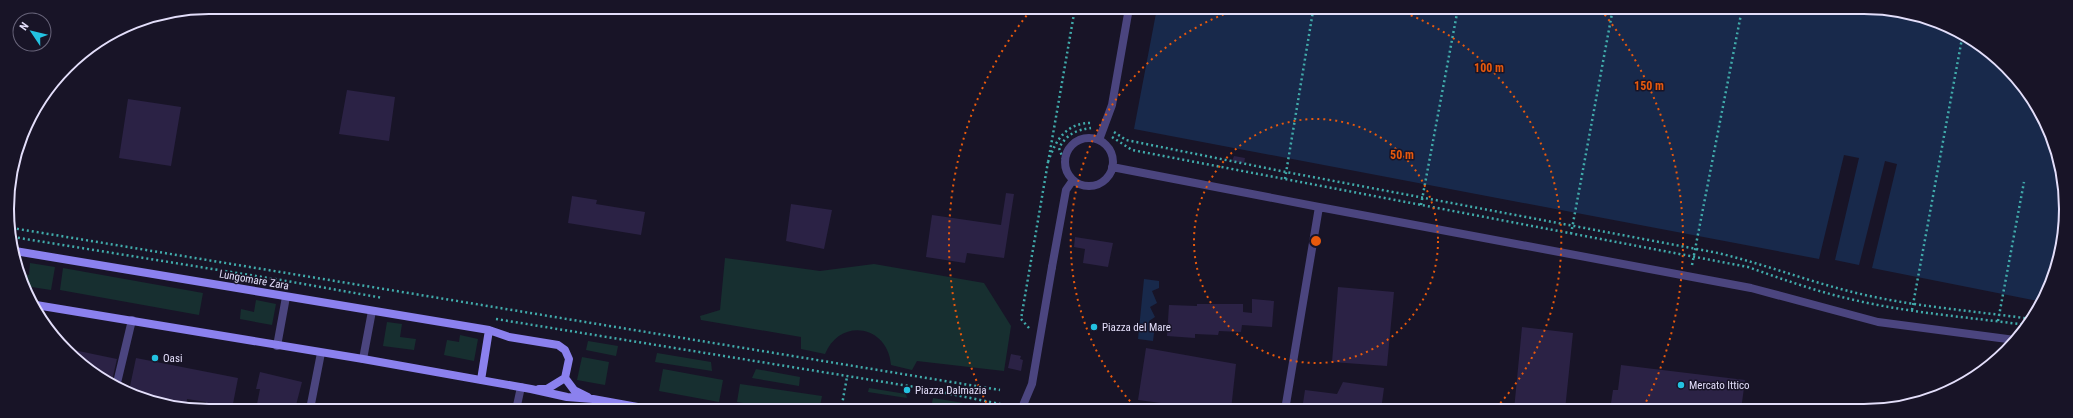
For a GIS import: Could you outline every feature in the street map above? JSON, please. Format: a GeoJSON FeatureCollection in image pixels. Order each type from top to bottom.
{"type":"FeatureCollection","features":[{"type":"Feature","properties":{"kind":"street"},"geometry":{"type":"LineString","coordinates":[[1099,140],[1104,130],[1112,105],[1128,14]]}},
{"type":"Feature","properties":{"kind":"street"},"geometry":{"type":"LineString","coordinates":[[1086,138],[1099,140],[1110,152],[1112,167],[1105,180],[1098,184],[1084,185],[1073,180],[1066,172],[1065,164],[1068,150],[1072,144],[1086,138]]}},
{"type":"Feature","properties":{"kind":"street"},"geometry":{"type":"LineString","coordinates":[[1112,167],[1751,288],[1878,322],[2010,339]]}},
{"type":"Feature","properties":{"kind":"street"},"geometry":{"type":"LineString","coordinates":[[1024,404],[1032,384],[1066,190],[1073,180]]}},
{"type":"Feature","properties":{"kind":"street"},"geometry":{"type":"LineString","coordinates":[[1286,404],[1319,207]]}},
{"type":"Feature","properties":{"kind":"street","name":"Lungomare Zara"},"geometry":{"type":"LineString","coordinates":[[19,252],[489,330],[509,336],[558,345],[564,350],[569,359],[565,378]]}},
{"type":"Feature","properties":{"kind":"street"},"geometry":{"type":"LineString","coordinates":[[277,346],[286,297]]}},
{"type":"Feature","properties":{"kind":"street"},"geometry":{"type":"LineString","coordinates":[[40,306],[132,320],[321,354],[363,359],[521,387],[567,397],[593,399],[621,404]]}},
{"type":"Feature","properties":{"kind":"street"},"geometry":{"type":"LineString","coordinates":[[363,359],[372,311]]}},
{"type":"Feature","properties":{"kind":"street"},"geometry":{"type":"LineString","coordinates":[[117,381],[132,320]]}},
{"type":"Feature","properties":{"kind":"street"},"geometry":{"type":"LineString","coordinates":[[481,380],[489,330]]}},
{"type":"Feature","properties":{"kind":"street"},"geometry":{"type":"LineString","coordinates":[[311,404],[321,354]]}},
{"type":"Feature","properties":{"kind":"street"},"geometry":{"type":"LineString","coordinates":[[531,389],[547,389],[565,378],[574,390],[593,399]]}},
{"type":"Feature","properties":{"kind":"street"},"geometry":{"type":"LineString","coordinates":[[517,404],[521,387]]}},
{"type":"Feature","properties":{"kind":"path"},"geometry":{"type":"LineString","coordinates":[[1026,324],[1021,319],[1074,14]]}},
{"type":"Feature","properties":{"kind":"path"},"geometry":{"type":"LineString","coordinates":[[1285,179],[1312,14]]}},
{"type":"Feature","properties":{"kind":"path"},"geometry":{"type":"LineString","coordinates":[[1421,205],[1457,14]]}},
{"type":"Feature","properties":{"kind":"path"},"geometry":{"type":"LineString","coordinates":[[1572,234],[1612,14]]}},
{"type":"Feature","properties":{"kind":"path"},"geometry":{"type":"LineString","coordinates":[[1694,257],[1741,14]]}},
{"type":"Feature","properties":{"kind":"path"},"geometry":{"type":"LineString","coordinates":[[1912,310],[1962,40]]}},
{"type":"Feature","properties":{"kind":"path"},"geometry":{"type":"LineString","coordinates":[[1048,162],[1061,137],[1070,128],[1078,124],[1096,123],[1132,150],[1748,267],[1822,292],[1852,300],[1912,310],[2021,324]]}},
{"type":"Feature","properties":{"kind":"path"},"geometry":{"type":"LineString","coordinates":[[1065,164],[1060,148],[1065,138],[1076,130],[1090,128],[1104,130],[1126,140],[1286,172],[1696,249],[1757,263],[1835,288],[1913,303],[2026,317]]}},
{"type":"Feature","properties":{"kind":"path"},"geometry":{"type":"LineString","coordinates":[[1998,321],[2024,182]]}},
{"type":"Feature","properties":{"kind":"path"},"geometry":{"type":"LineString","coordinates":[[15,229],[1000,390]]}},
{"type":"Feature","properties":{"kind":"path"},"geometry":{"type":"LineString","coordinates":[[842,404],[847,377],[921,388],[1002,404]]}},
{"type":"Feature","properties":{"kind":"green space"},"geometry":{"type":"Polygon","coordinates":[[[725,258],[820,271],[874,264],[984,283],[1011,326],[1004,371],[917,361],[912,370],[891,365],[888,352],[882,341],[873,334],[862,331],[852,331],[841,334],[832,342],[825,354],[801,349],[801,337],[701,320],[700,316],[720,310],[725,258]]]}},
{"type":"Feature","properties":{"kind":"green space"},"geometry":{"type":"Polygon","coordinates":[[[30,263],[55,267],[51,290],[30,287],[25,274],[29,275],[30,263]]]}},
{"type":"Feature","properties":{"kind":"green space"},"geometry":{"type":"Polygon","coordinates":[[[63,268],[203,293],[199,315],[60,290],[63,268]]]}},
{"type":"Feature","properties":{"kind":"green space"},"geometry":{"type":"Polygon","coordinates":[[[256,300],[276,304],[272,325],[240,319],[241,309],[254,312],[256,300]]]}},
{"type":"Feature","properties":{"kind":"green space"},"geometry":{"type":"Polygon","coordinates":[[[387,322],[402,324],[400,337],[416,339],[414,350],[383,346],[387,322]]]}},
{"type":"Feature","properties":{"kind":"green space"},"geometry":{"type":"Polygon","coordinates":[[[460,335],[478,339],[474,361],[444,355],[447,340],[459,342],[460,335]]]}},
{"type":"Feature","properties":{"kind":"green space"},"geometry":{"type":"Polygon","coordinates":[[[588,341],[618,346],[616,356],[586,350],[588,341]]]}},
{"type":"Feature","properties":{"kind":"green space"},"geometry":{"type":"Polygon","coordinates":[[[657,353],[711,362],[712,371],[655,362],[657,353]]]}},
{"type":"Feature","properties":{"kind":"green space"},"geometry":{"type":"Polygon","coordinates":[[[582,357],[609,362],[605,385],[577,380],[582,357]]]}},
{"type":"Feature","properties":{"kind":"green space"},"geometry":{"type":"Polygon","coordinates":[[[663,369],[723,380],[719,402],[659,391],[663,369]]]}},
{"type":"Feature","properties":{"kind":"green space"},"geometry":{"type":"Polygon","coordinates":[[[756,369],[800,377],[799,386],[752,378],[756,369]]]}},
{"type":"Feature","properties":{"kind":"green space"},"geometry":{"type":"Polygon","coordinates":[[[740,384],[822,396],[820,404],[749,404],[737,402],[740,384]]]}},
{"type":"Feature","properties":{"kind":"green space"},"geometry":{"type":"Polygon","coordinates":[[[869,388],[906,394],[907,398],[868,392],[869,388]]]}},
{"type":"Feature","properties":{"kind":"green space"},"geometry":{"type":"Polygon","coordinates":[[[933,398],[970,404],[938,404],[932,403],[933,398]]]}},
{"type":"Feature","properties":{"kind":"water"},"geometry":{"type":"Polygon","coordinates":[[[1156,14],[1877,14],[1927,24],[1950,34],[1983,54],[2011,80],[2033,112],[2049,146],[2059,196],[2059,222],[2049,272],[2036,301],[1872,268],[1897,164],[1885,161],[1859,265],[1835,260],[1859,158],[1844,155],[1819,259],[1134,129],[1156,14]]]}},
{"type":"Feature","properties":{"kind":"water"},"geometry":{"type":"Polygon","coordinates":[[[1144,279],[1159,281],[1159,288],[1152,291],[1157,303],[1150,307],[1155,317],[1149,321],[1154,333],[1153,341],[1138,339],[1144,279]]]}},
{"type":"Feature","properties":{"kind":"building"},"geometry":{"type":"Polygon","coordinates":[[[347,90],[395,97],[389,141],[339,134],[347,90]]]}},
{"type":"Feature","properties":{"kind":"building"},"geometry":{"type":"Polygon","coordinates":[[[128,99],[181,107],[171,166],[119,158],[128,99]]]}},
{"type":"Feature","properties":{"kind":"building"},"geometry":{"type":"Polygon","coordinates":[[[1234,156],[1245,158],[1244,163],[1232,161],[1234,156]]]}},
{"type":"Feature","properties":{"kind":"building"},"geometry":{"type":"Polygon","coordinates":[[[1006,193],[1014,194],[1004,258],[967,253],[965,263],[926,257],[932,215],[1001,225],[1006,193]]]}},
{"type":"Feature","properties":{"kind":"building"},"geometry":{"type":"Polygon","coordinates":[[[572,196],[597,200],[596,204],[645,212],[641,235],[568,223],[572,196]]]}},
{"type":"Feature","properties":{"kind":"building"},"geometry":{"type":"Polygon","coordinates":[[[791,204],[832,210],[824,249],[786,241],[791,204]]]}},
{"type":"Feature","properties":{"kind":"building"},"geometry":{"type":"Polygon","coordinates":[[[1075,237],[1113,243],[1108,267],[1083,263],[1085,249],[1074,247],[1075,237]]]}},
{"type":"Feature","properties":{"kind":"building"},"geometry":{"type":"Polygon","coordinates":[[[1338,287],[1394,292],[1387,366],[1332,362],[1338,287]]]}},
{"type":"Feature","properties":{"kind":"building"},"geometry":{"type":"Polygon","coordinates":[[[1252,299],[1274,301],[1272,327],[1242,325],[1241,332],[1219,331],[1218,335],[1195,334],[1195,338],[1167,336],[1169,305],[1197,306],[1197,304],[1243,304],[1243,312],[1252,313],[1252,299]]]}},
{"type":"Feature","properties":{"kind":"building"},"geometry":{"type":"Polygon","coordinates":[[[1522,327],[1573,333],[1566,404],[1515,404],[1522,327]]]}},
{"type":"Feature","properties":{"kind":"building"},"geometry":{"type":"Polygon","coordinates":[[[1146,348],[1236,364],[1232,404],[1168,404],[1138,400],[1146,348]]]}},
{"type":"Feature","properties":{"kind":"building"},"geometry":{"type":"Polygon","coordinates":[[[74,350],[117,359],[112,379],[90,364],[74,350]]]}},
{"type":"Feature","properties":{"kind":"building"},"geometry":{"type":"Polygon","coordinates":[[[1011,354],[1021,356],[1020,359],[1023,360],[1021,371],[1008,368],[1011,354]]]}},
{"type":"Feature","properties":{"kind":"building"},"geometry":{"type":"Polygon","coordinates":[[[136,358],[238,378],[233,404],[205,404],[206,402],[187,399],[187,402],[171,400],[146,394],[130,387],[136,358]]]}},
{"type":"Feature","properties":{"kind":"building","name":"Mercato Ittico"},"geometry":{"type":"Polygon","coordinates":[[[1621,365],[1745,380],[1742,404],[1611,404],[1613,390],[1618,390],[1621,365]]]}},
{"type":"Feature","properties":{"kind":"building"},"geometry":{"type":"Polygon","coordinates":[[[260,372],[302,382],[296,404],[257,404],[260,389],[256,389],[260,372]]]}},
{"type":"Feature","properties":{"kind":"building"},"geometry":{"type":"Polygon","coordinates":[[[1343,382],[1384,388],[1382,404],[1303,404],[1305,390],[1337,394],[1343,382]]]}},
{"type":"Feature","properties":{"kind":"place","name":"Piazza del Mare"},"geometry":{"type":"Point","coordinates":[1094,327]}},
{"type":"Feature","properties":{"kind":"place","name":"Oasi"},"geometry":{"type":"Point","coordinates":[155,358]}},
{"type":"Feature","properties":{"kind":"place","name":"Mercato Ittico"},"geometry":{"type":"Point","coordinates":[1681,385]}},
{"type":"Feature","properties":{"kind":"place","name":"Piazza Dalmazia"},"geometry":{"type":"Point","coordinates":[907,390]}}]}
